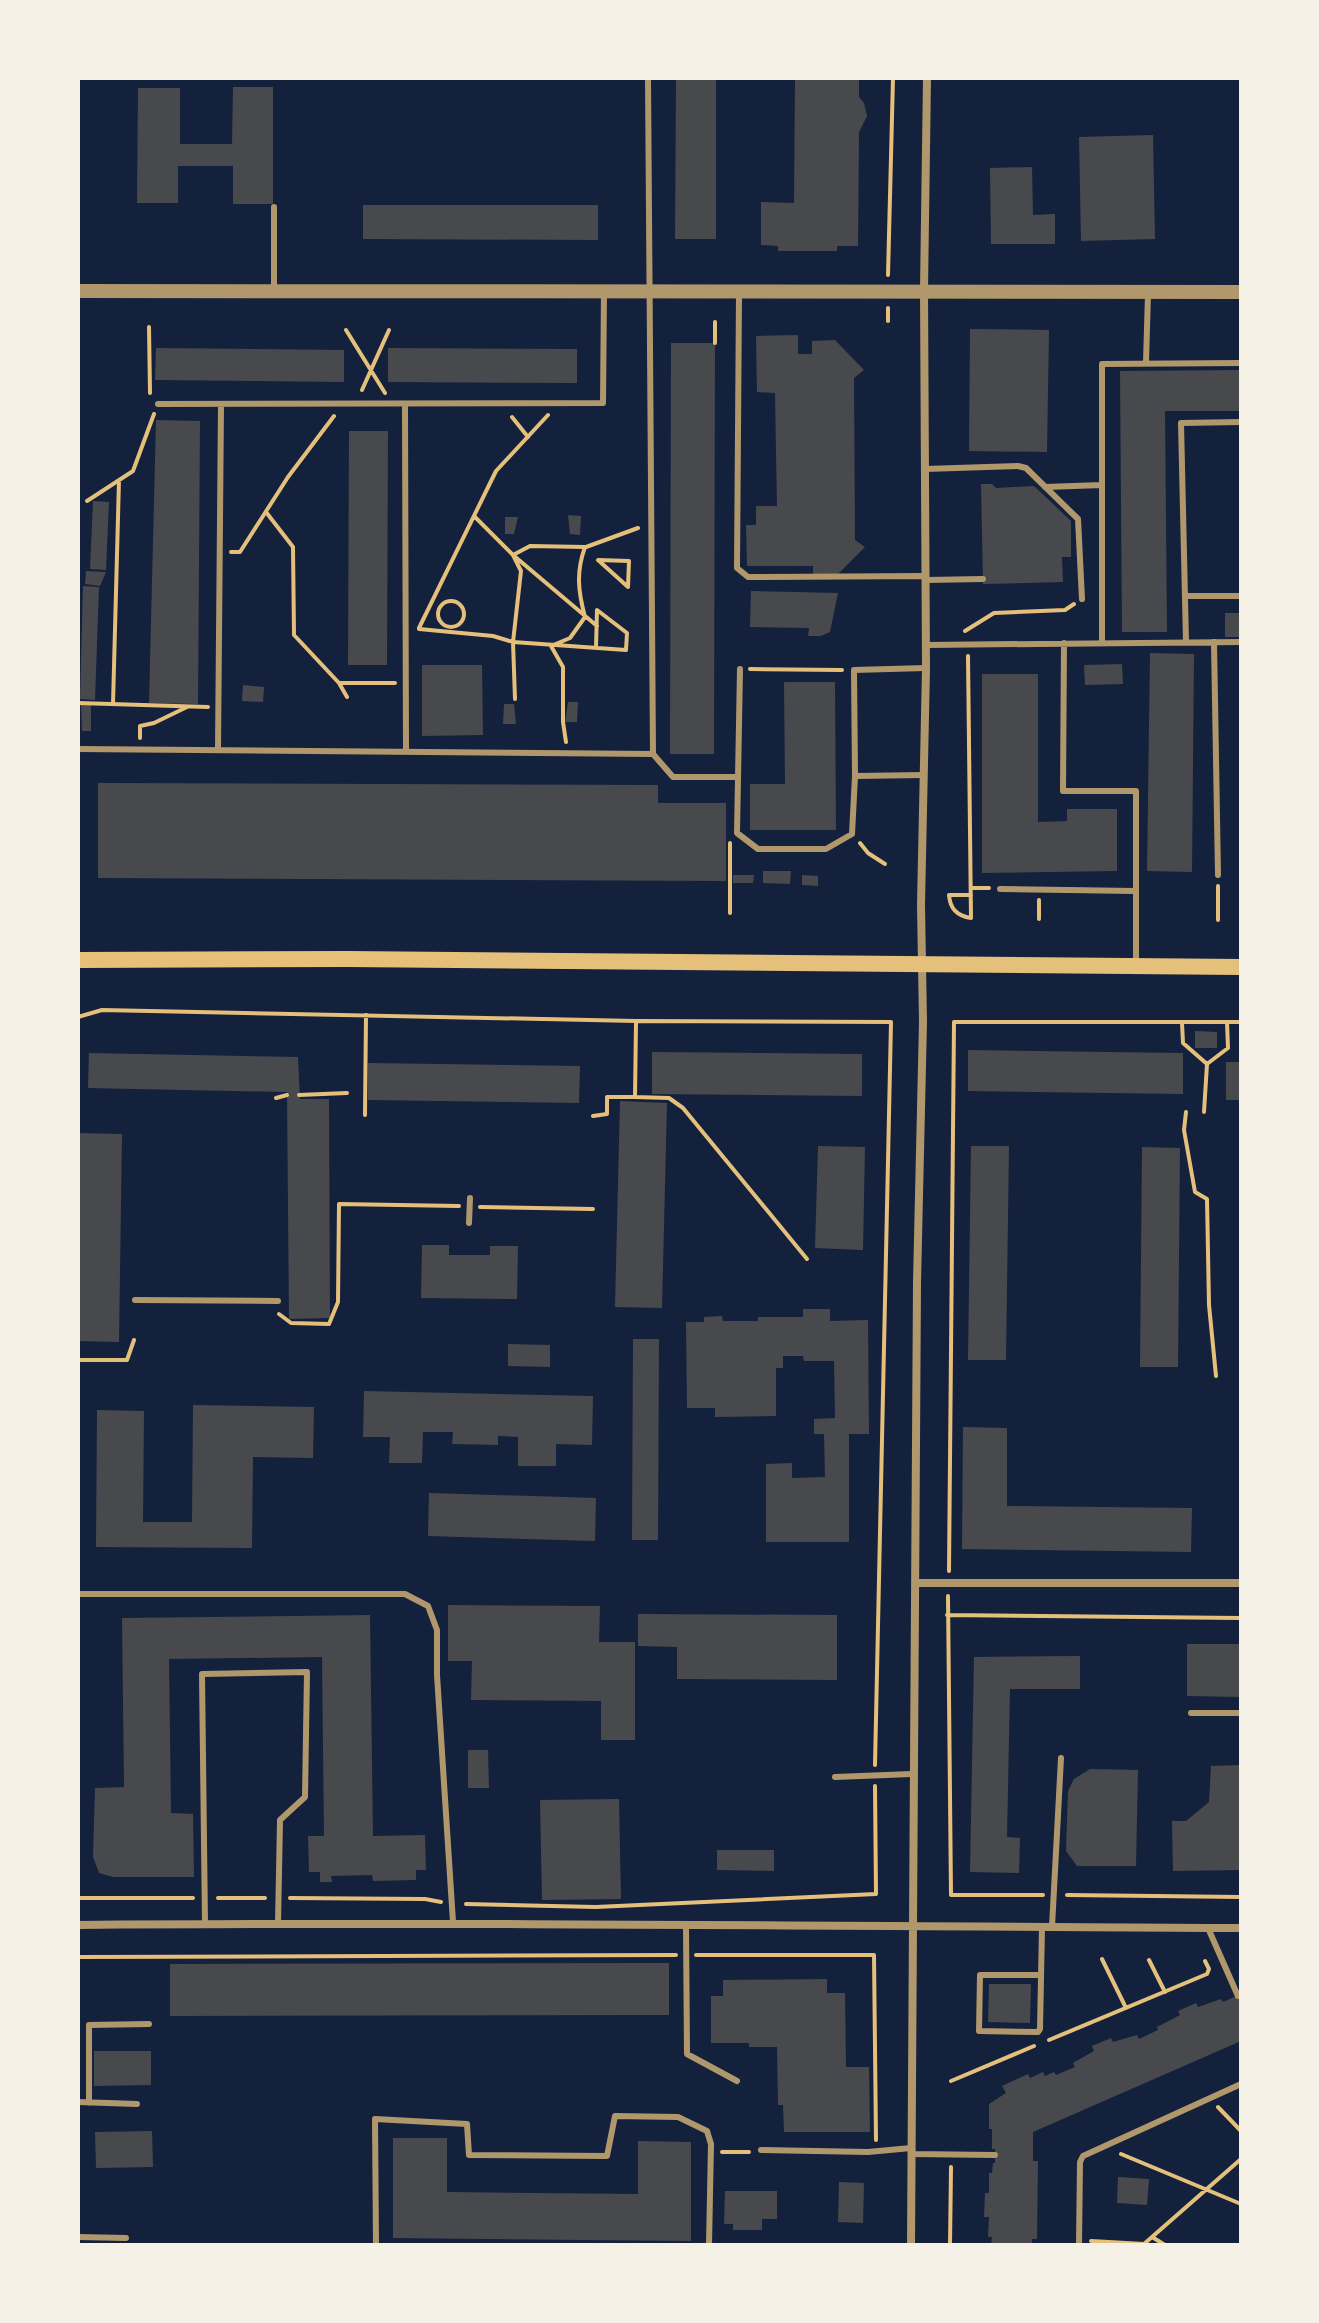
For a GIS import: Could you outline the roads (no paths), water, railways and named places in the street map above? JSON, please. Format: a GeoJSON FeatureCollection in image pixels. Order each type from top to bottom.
{"type":"FeatureCollection","features":[{"type":"Feature","properties":{"kind":"main road"},"geometry":{"type":"LineString","coordinates":[[78,960],[347,959],[1241,967]]}},
{"type":"Feature","properties":{"kind":"street"},"geometry":{"type":"LineString","coordinates":[[911,2245],[912,1774],[926,668],[924,290],[927,78]]}},
{"type":"Feature","properties":{"kind":"street"},"geometry":{"type":"LineString","coordinates":[[78,291],[1241,292]]}},
{"type":"Feature","properties":{"kind":"street"},"geometry":{"type":"LineString","coordinates":[[915,1583],[1241,1583]]}},
{"type":"Feature","properties":{"kind":"street"},"geometry":{"type":"LineString","coordinates":[[78,1925],[453,1922],[686,1927],[1241,1928]]}},
{"type":"Feature","properties":{"kind":"lane"},"geometry":{"type":"LineString","coordinates":[[648,78],[653,754],[673,777],[738,777]]}},
{"type":"Feature","properties":{"kind":"lane"},"geometry":{"type":"LineString","coordinates":[[274,207],[274,291]]}},
{"type":"Feature","properties":{"kind":"lane"},"geometry":{"type":"LineString","coordinates":[[739,290],[737,568],[748,577],[983,579]]}},
{"type":"Feature","properties":{"kind":"lane"},"geometry":{"type":"LineString","coordinates":[[157,408],[603,403],[604,291]]}},
{"type":"Feature","properties":{"kind":"lane"},"geometry":{"type":"LineString","coordinates":[[1146,362],[1148,292]]}},
{"type":"Feature","properties":{"kind":"lane"},"geometry":{"type":"LineString","coordinates":[[1102,643],[1101,368],[1107,362],[1241,363]]}},
{"type":"Feature","properties":{"kind":"lane"},"geometry":{"type":"LineString","coordinates":[[218,750],[221,405]]}},
{"type":"Feature","properties":{"kind":"lane"},"geometry":{"type":"LineString","coordinates":[[405,405],[406,752]]}},
{"type":"Feature","properties":{"kind":"lane"},"geometry":{"type":"LineString","coordinates":[[1186,642],[1181,423],[1241,422]]}},
{"type":"Feature","properties":{"kind":"lane"},"geometry":{"type":"LineString","coordinates":[[925,469],[1026,468],[1078,519],[1082,599]]}},
{"type":"Feature","properties":{"kind":"lane"},"geometry":{"type":"LineString","coordinates":[[1045,487],[1102,485]]}},
{"type":"Feature","properties":{"kind":"lane"},"geometry":{"type":"LineString","coordinates":[[1185,596],[1241,596]]}},
{"type":"Feature","properties":{"kind":"lane"},"geometry":{"type":"LineString","coordinates":[[1214,642],[1218,875]]}},
{"type":"Feature","properties":{"kind":"lane"},"geometry":{"type":"LineString","coordinates":[[926,645],[1241,642]]}},
{"type":"Feature","properties":{"kind":"lane"},"geometry":{"type":"LineString","coordinates":[[1064,643],[1063,791],[1136,791],[1136,966]]}},
{"type":"Feature","properties":{"kind":"lane"},"geometry":{"type":"LineString","coordinates":[[740,669],[737,833],[758,849],[826,849],[852,834],[854,670],[926,668]]}},
{"type":"Feature","properties":{"kind":"lane"},"geometry":{"type":"LineString","coordinates":[[78,749],[653,754]]}},
{"type":"Feature","properties":{"kind":"lane"},"geometry":{"type":"LineString","coordinates":[[855,776],[924,775]]}},
{"type":"Feature","properties":{"kind":"lane"},"geometry":{"type":"LineString","coordinates":[[1000,889],[1135,891]]}},
{"type":"Feature","properties":{"kind":"lane"},"geometry":{"type":"LineString","coordinates":[[469,1223],[470,1198]]}},
{"type":"Feature","properties":{"kind":"lane"},"geometry":{"type":"LineString","coordinates":[[135,1300],[278,1301]]}},
{"type":"Feature","properties":{"kind":"lane"},"geometry":{"type":"LineString","coordinates":[[78,1594],[405,1594],[428,1606],[437,1630],[437,1675],[453,1922]]}},
{"type":"Feature","properties":{"kind":"lane"},"geometry":{"type":"LineString","coordinates":[[205,1924],[202,1674],[307,1672],[305,1797],[280,1820],[278,1924]]}},
{"type":"Feature","properties":{"kind":"lane"},"geometry":{"type":"LineString","coordinates":[[1191,1713],[1241,1713]]}},
{"type":"Feature","properties":{"kind":"lane"},"geometry":{"type":"LineString","coordinates":[[1052,1927],[1061,1758]]}},
{"type":"Feature","properties":{"kind":"lane"},"geometry":{"type":"LineString","coordinates":[[835,1777],[912,1774]]}},
{"type":"Feature","properties":{"kind":"lane"},"geometry":{"type":"LineString","coordinates":[[686,1927],[687,2054],[737,2081]]}},
{"type":"Feature","properties":{"kind":"lane"},"geometry":{"type":"LineString","coordinates":[[1041,1975],[980,1975],[979,2031],[1038,2032],[1041,1975],[1042,1927]]}},
{"type":"Feature","properties":{"kind":"lane"},"geometry":{"type":"LineString","coordinates":[[1208,1928],[1238,1996]]}},
{"type":"Feature","properties":{"kind":"lane"},"geometry":{"type":"LineString","coordinates":[[89,2103],[89,2025],[149,2024]]}},
{"type":"Feature","properties":{"kind":"lane"},"geometry":{"type":"LineString","coordinates":[[1079,2242],[1080,2162],[1083,2156],[1241,2084]]}},
{"type":"Feature","properties":{"kind":"lane"},"geometry":{"type":"LineString","coordinates":[[78,2102],[137,2104]]}},
{"type":"Feature","properties":{"kind":"lane"},"geometry":{"type":"LineString","coordinates":[[376,2245],[375,2119],[467,2124],[469,2155],[607,2156],[615,2116],[678,2117],[707,2131],[711,2152],[709,2245]]}},
{"type":"Feature","properties":{"kind":"lane"},"geometry":{"type":"LineString","coordinates":[[761,2150],[995,2155]]}},
{"type":"Feature","properties":{"kind":"lane"},"geometry":{"type":"LineString","coordinates":[[78,2237],[126,2238]]}}]}
